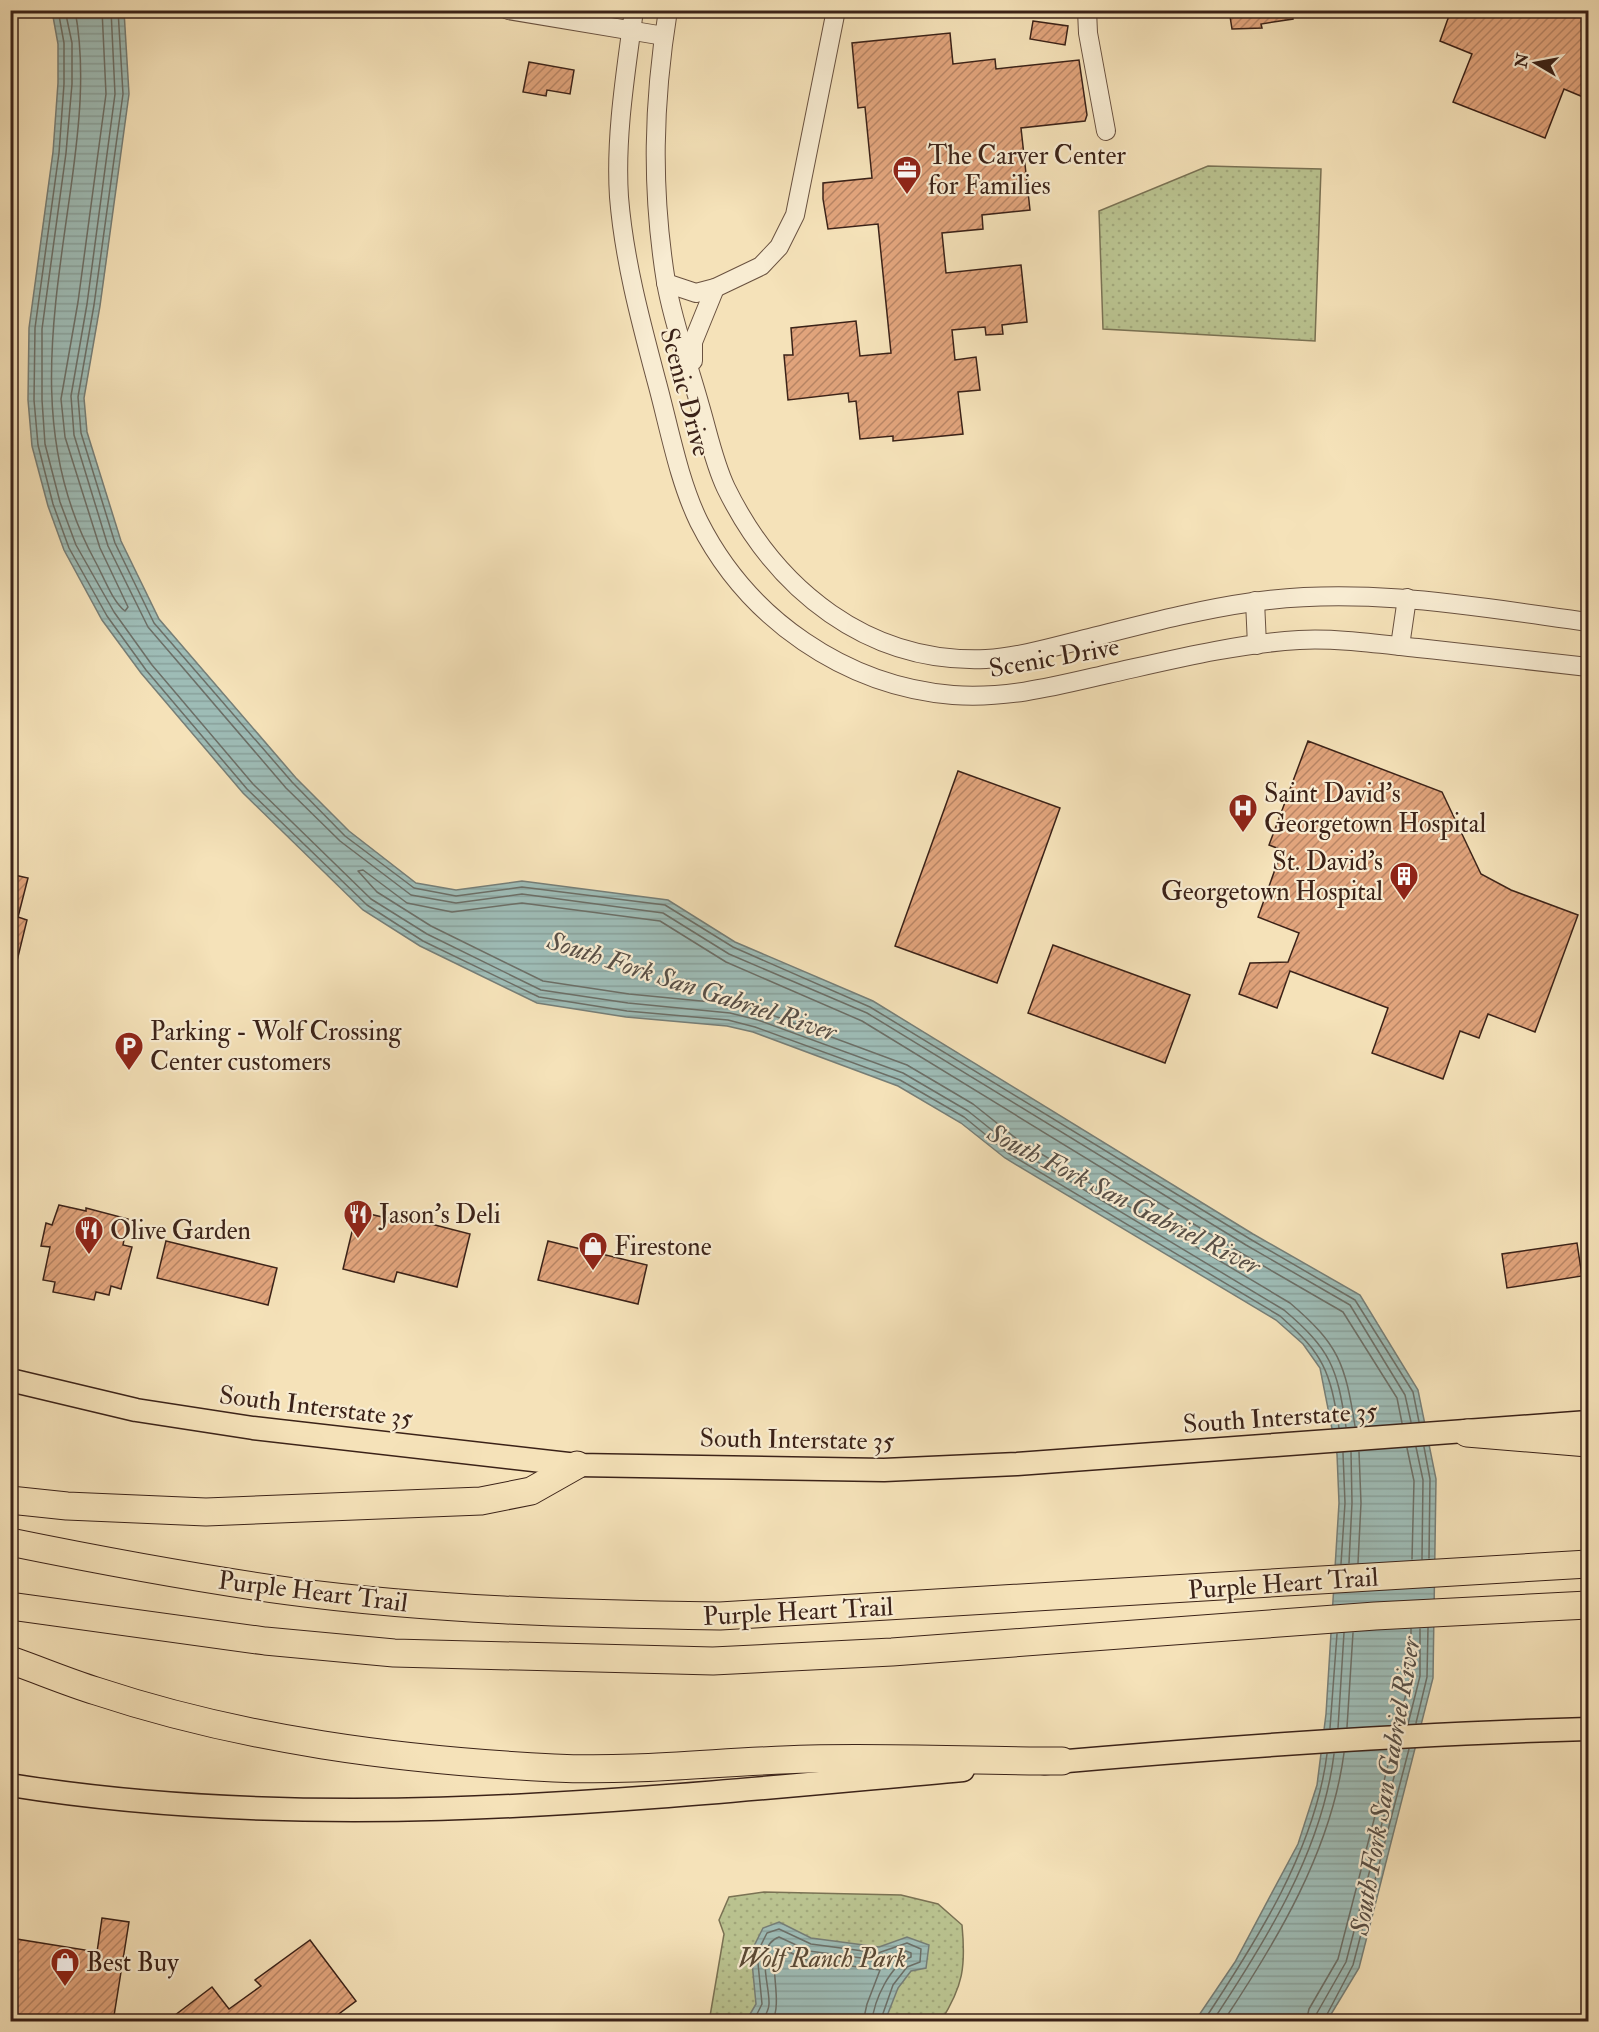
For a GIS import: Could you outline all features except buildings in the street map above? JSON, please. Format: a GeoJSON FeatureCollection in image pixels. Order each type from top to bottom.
{"type":"FeatureCollection","features":[{"type":"Feature","properties":{"kind":"highway"},"geometry":{"type":"LineString","coordinates":[[1467,1433],[1588,1443]]}},
{"type":"Feature","properties":{"kind":"highway"},"geometry":{"type":"LineString","coordinates":[[10,1500],[67,1506],[206,1512],[481,1501],[531,1491],[577,1465]]}},
{"type":"Feature","properties":{"kind":"highway","name":"Purple Heart Trail"},"geometry":{"type":"LineString","coordinates":[[10,1542],[185,1575],[289,1591],[397,1602],[589,1614],[720,1616],[1588,1564]]}},
{"type":"Feature","properties":{"kind":"highway","name":"Purple Heart Trail"},"geometry":{"type":"LineString","coordinates":[[10,1606],[265,1641],[406,1654],[579,1660],[763,1660],[1138,1635],[1375,1616],[1588,1605]]}},
{"type":"Feature","properties":{"kind":"highway"},"geometry":{"type":"LineString","coordinates":[[10,1660],[95,1691],[253,1733],[336,1748],[451,1761],[629,1770],[811,1759],[1062,1761]]}},
{"type":"Feature","properties":{"kind":"main road","name":"South Interstate 35"},"geometry":{"type":"LineString","coordinates":[[10,1380],[136,1410],[253,1428],[577,1465],[884,1470],[1017,1464],[1467,1433],[1588,1422]]}},
{"type":"Feature","properties":{"kind":"main road"},"geometry":{"type":"LineString","coordinates":[[10,1785],[129,1800],[258,1808],[403,1809],[648,1798],[1149,1752],[1479,1732],[1588,1729]]}},
{"type":"Feature","properties":{"kind":"street"},"geometry":{"type":"LineString","coordinates":[[508,10],[664,36]]}},
{"type":"Feature","properties":{"kind":"street","name":"Scenic Drive"},"geometry":{"type":"LineString","coordinates":[[634,10],[620,143],[619,195],[629,272],[678,463],[699,521],[741,586],[769,615],[802,642],[878,681],[916,691],[953,695],[989,696],[1031,692],[1210,651],[1300,640],[1400,646],[1588,668]]}},
{"type":"Feature","properties":{"kind":"street","name":"Scenic Drive"},"geometry":{"type":"LineString","coordinates":[[668,10],[655,112],[654,175],[666,283],[693,381],[724,484],[763,550],[785,577],[808,598],[841,621],[871,637],[907,649],[939,655],[987,659],[1039,650],[1187,613],[1255,601],[1317,597],[1407,598],[1588,622]]}},
{"type":"Feature","properties":{"kind":"street"},"geometry":{"type":"LineString","coordinates":[[1087,10],[1088,33],[1106,131]]}},
{"type":"Feature","properties":{"kind":"street"},"geometry":{"type":"LineString","coordinates":[[666,283],[696,292],[715,288],[761,266],[780,247],[795,215],[836,14]]}},
{"type":"Feature","properties":{"kind":"street"},"geometry":{"type":"LineString","coordinates":[[693,381],[693,342],[715,288]]}},
{"type":"Feature","properties":{"kind":"street"},"geometry":{"type":"LineString","coordinates":[[1400,646],[1407,598]]}},
{"type":"Feature","properties":{"kind":"street"},"geometry":{"type":"LineString","coordinates":[[1255,601],[1257,645]]}},
{"type":"Feature","properties":{"kind":"green space"},"geometry":{"type":"Polygon","coordinates":[[[1208,166],[1321,169],[1315,341],[1103,329],[1099,211],[1208,166]]]}},
{"type":"Feature","properties":{"kind":"green space","name":"Wolf Ranch Park"},"geometry":{"type":"Polygon","coordinates":[[[764,1892],[901,1895],[938,1904],[962,1925],[964,1953],[958,1986],[941,2021],[709,2022],[724,1934],[719,1920],[729,1897],[764,1892]]]}},
{"type":"Feature","properties":{"kind":"water","name":"South Fork San Gabriel River"},"geometry":{"type":"Polygon","coordinates":[[[52,11],[124,11],[129,94],[100,306],[84,398],[87,432],[121,541],[159,619],[296,778],[349,831],[416,883],[456,890],[522,881],[668,900],[735,942],[873,1001],[1253,1234],[1360,1295],[1418,1390],[1436,1479],[1433,1678],[1359,1968],[1327,2021],[1195,2021],[1235,1962],[1298,1844],[1317,1785],[1326,1714],[1339,1503],[1337,1454],[1320,1368],[1303,1344],[1276,1320],[1005,1158],[961,1123],[898,1086],[753,1032],[727,1026],[626,1017],[537,1003],[420,946],[363,910],[243,793],[141,673],[102,620],[64,550],[48,506],[32,446],[28,400],[29,328],[53,152],[58,83],[58,44],[52,11]]]}},
{"type":"Feature","properties":{"kind":"water"},"geometry":{"type":"Polygon","coordinates":[[[779,1922],[811,1938],[879,1947],[907,1937],[929,1945],[926,1968],[911,1971],[898,1988],[885,2021],[746,2021],[756,2004],[751,1952],[763,1928],[779,1922]]]}},
{"type":"Feature","properties":{"kind":"place","name":"The Carver Center for Families"},"geometry":{"type":"Point","coordinates":[907,196]}},
{"type":"Feature","properties":{"kind":"place","name":"Saint David's Georgetown Hospital"},"geometry":{"type":"Point","coordinates":[1243,834]}},
{"type":"Feature","properties":{"kind":"place","name":"St. David's Georgetown Hospital"},"geometry":{"type":"Point","coordinates":[1404,902]}},
{"type":"Feature","properties":{"kind":"place","name":"Parking - Wolf Crossing Center customers"},"geometry":{"type":"Point","coordinates":[129,1072]}},
{"type":"Feature","properties":{"kind":"place","name":"Jason's Deli"},"geometry":{"type":"Point","coordinates":[358,1240]}},
{"type":"Feature","properties":{"kind":"place","name":"Olive Garden"},"geometry":{"type":"Point","coordinates":[89,1256]}},
{"type":"Feature","properties":{"kind":"place","name":"Firestone"},"geometry":{"type":"Point","coordinates":[593,1272]}},
{"type":"Feature","properties":{"kind":"place","name":"Best Buy"},"geometry":{"type":"Point","coordinates":[65,1988]}}]}
